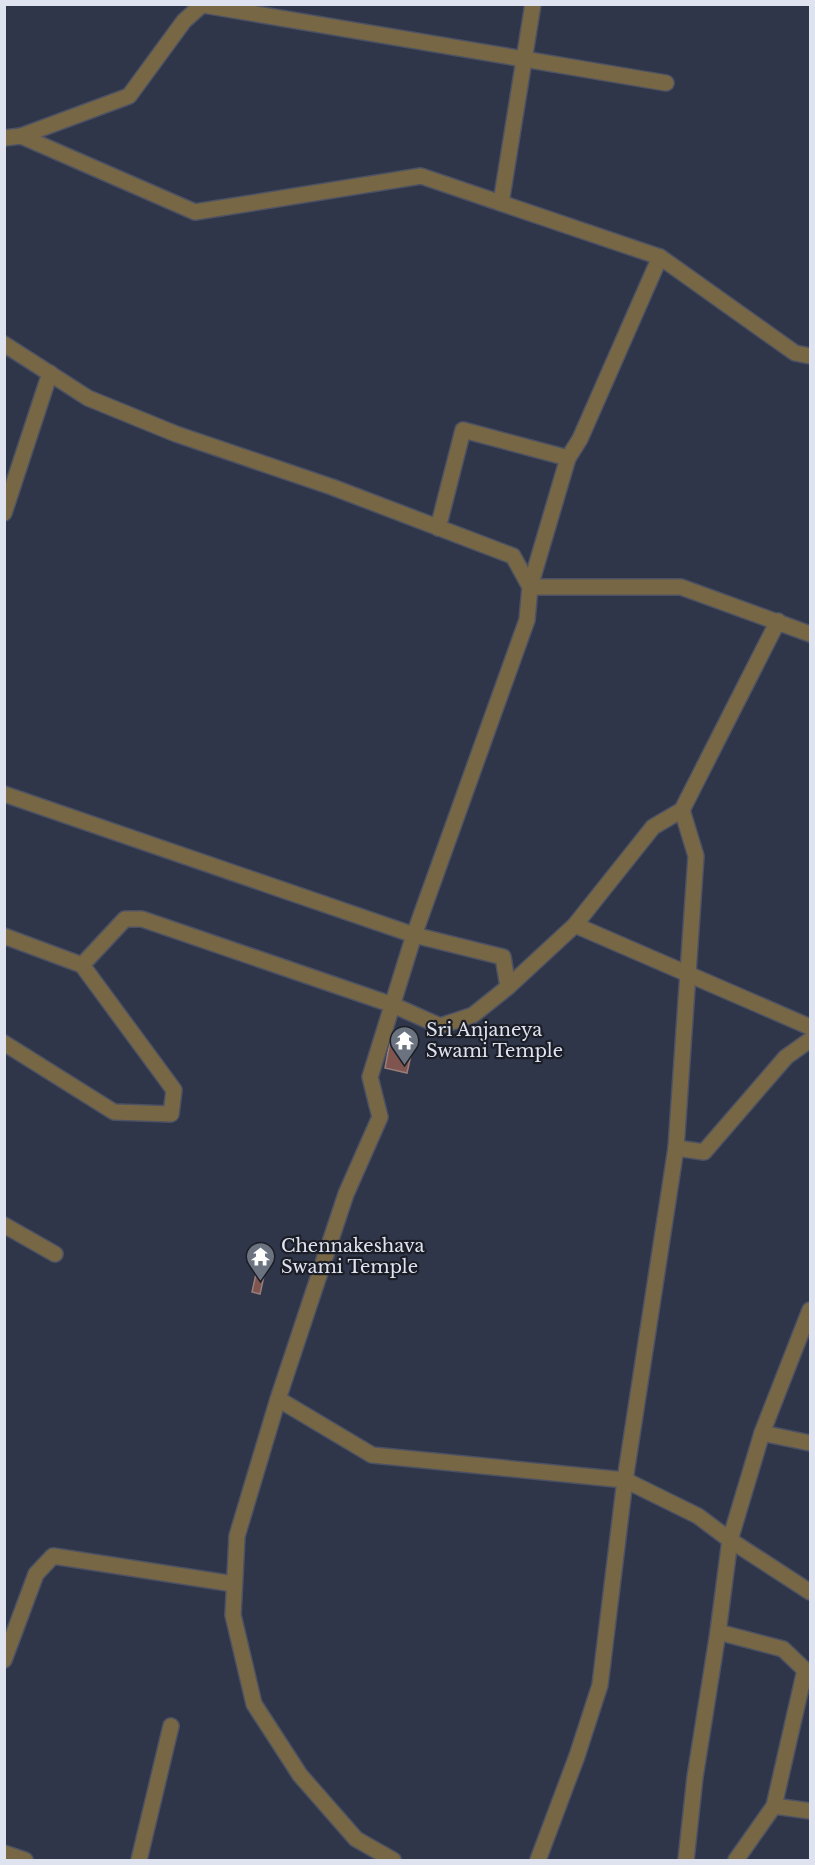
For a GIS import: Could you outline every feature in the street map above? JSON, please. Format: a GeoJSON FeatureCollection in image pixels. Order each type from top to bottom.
{"type":"FeatureCollection","features":[{"type":"Feature","properties":{"kind":"street"},"geometry":{"type":"LineString","coordinates":[[501,203],[533,4]]}},
{"type":"Feature","properties":{"kind":"street"},"geometry":{"type":"LineString","coordinates":[[4,138],[21,136],[129,96],[184,21],[203,5],[666,83]]}},
{"type":"Feature","properties":{"kind":"street"},"geometry":{"type":"LineString","coordinates":[[21,136],[195,212],[421,176],[660,257],[795,353],[810,356]]}},
{"type":"Feature","properties":{"kind":"street"},"geometry":{"type":"LineString","coordinates":[[393,1860],[356,1839],[300,1775],[254,1704],[233,1615],[237,1536],[278,1399],[346,1194],[380,1117],[370,1077],[414,935],[527,620],[530,587],[568,458],[580,439],[660,257]]}},
{"type":"Feature","properties":{"kind":"street"},"geometry":{"type":"LineString","coordinates":[[4,344],[88,399],[176,434],[332,487],[513,556],[530,587]]}},
{"type":"Feature","properties":{"kind":"street"},"geometry":{"type":"LineString","coordinates":[[4,513],[50,373]]}},
{"type":"Feature","properties":{"kind":"street"},"geometry":{"type":"LineString","coordinates":[[438,528],[463,430],[568,458]]}},
{"type":"Feature","properties":{"kind":"street"},"geometry":{"type":"LineString","coordinates":[[530,587],[681,587],[810,634]]}},
{"type":"Feature","properties":{"kind":"street"},"geometry":{"type":"LineString","coordinates":[[82,965],[125,919],[142,919],[393,1005],[440,1026],[472,1015],[508,987],[575,925],[653,827],[682,810],[778,621]]}},
{"type":"Feature","properties":{"kind":"street"},"geometry":{"type":"LineString","coordinates":[[4,794],[414,935],[503,957],[508,987]]}},
{"type":"Feature","properties":{"kind":"street"},"geometry":{"type":"LineString","coordinates":[[538,1860],[577,1756],[600,1685],[625,1480],[676,1148],[696,856],[682,810]]}},
{"type":"Feature","properties":{"kind":"street"},"geometry":{"type":"LineString","coordinates":[[575,925],[810,1027]]}},
{"type":"Feature","properties":{"kind":"street"},"geometry":{"type":"LineString","coordinates":[[4,936],[82,965],[174,1090],[171,1113],[114,1112],[4,1043]]}},
{"type":"Feature","properties":{"kind":"street"},"geometry":{"type":"LineString","coordinates":[[676,1148],[704,1152],[786,1057],[810,1040]]}},
{"type":"Feature","properties":{"kind":"street"},"geometry":{"type":"LineString","coordinates":[[4,1225],[55,1254]]}},
{"type":"Feature","properties":{"kind":"street"},"geometry":{"type":"LineString","coordinates":[[686,1860],[695,1777],[730,1540],[762,1433],[810,1310]]}},
{"type":"Feature","properties":{"kind":"street"},"geometry":{"type":"LineString","coordinates":[[278,1399],[372,1455],[625,1480],[698,1516],[730,1540],[810,1592]]}},
{"type":"Feature","properties":{"kind":"street"},"geometry":{"type":"LineString","coordinates":[[762,1433],[810,1443]]}},
{"type":"Feature","properties":{"kind":"street"},"geometry":{"type":"LineString","coordinates":[[4,1660],[36,1574],[53,1556],[234,1584]]}},
{"type":"Feature","properties":{"kind":"street"},"geometry":{"type":"LineString","coordinates":[[718,1632],[783,1649],[805,1670],[774,1806],[736,1860]]}},
{"type":"Feature","properties":{"kind":"street"},"geometry":{"type":"LineString","coordinates":[[139,1860],[171,1726]]}},
{"type":"Feature","properties":{"kind":"street"},"geometry":{"type":"LineString","coordinates":[[774,1806],[810,1811]]}},
{"type":"Feature","properties":{"kind":"street"},"geometry":{"type":"LineString","coordinates":[[4,1853],[25,1860]]}},
{"type":"Feature","properties":{"kind":"building"},"geometry":{"type":"Polygon","coordinates":[[[391,1036],[414,1041],[407,1073],[385,1068],[391,1036]]]}},
{"type":"Feature","properties":{"kind":"building"},"geometry":{"type":"Polygon","coordinates":[[[256,1274],[264,1276],[260,1294],[252,1292],[256,1274]]]}},
{"type":"Feature","properties":{"kind":"place","name":"Sri Anjaneya Swami Temple"},"geometry":{"type":"Point","coordinates":[405,1066]}},
{"type":"Feature","properties":{"kind":"place","name":"Chennakeshava Swami Temple"},"geometry":{"type":"Point","coordinates":[260,1282]}}]}
